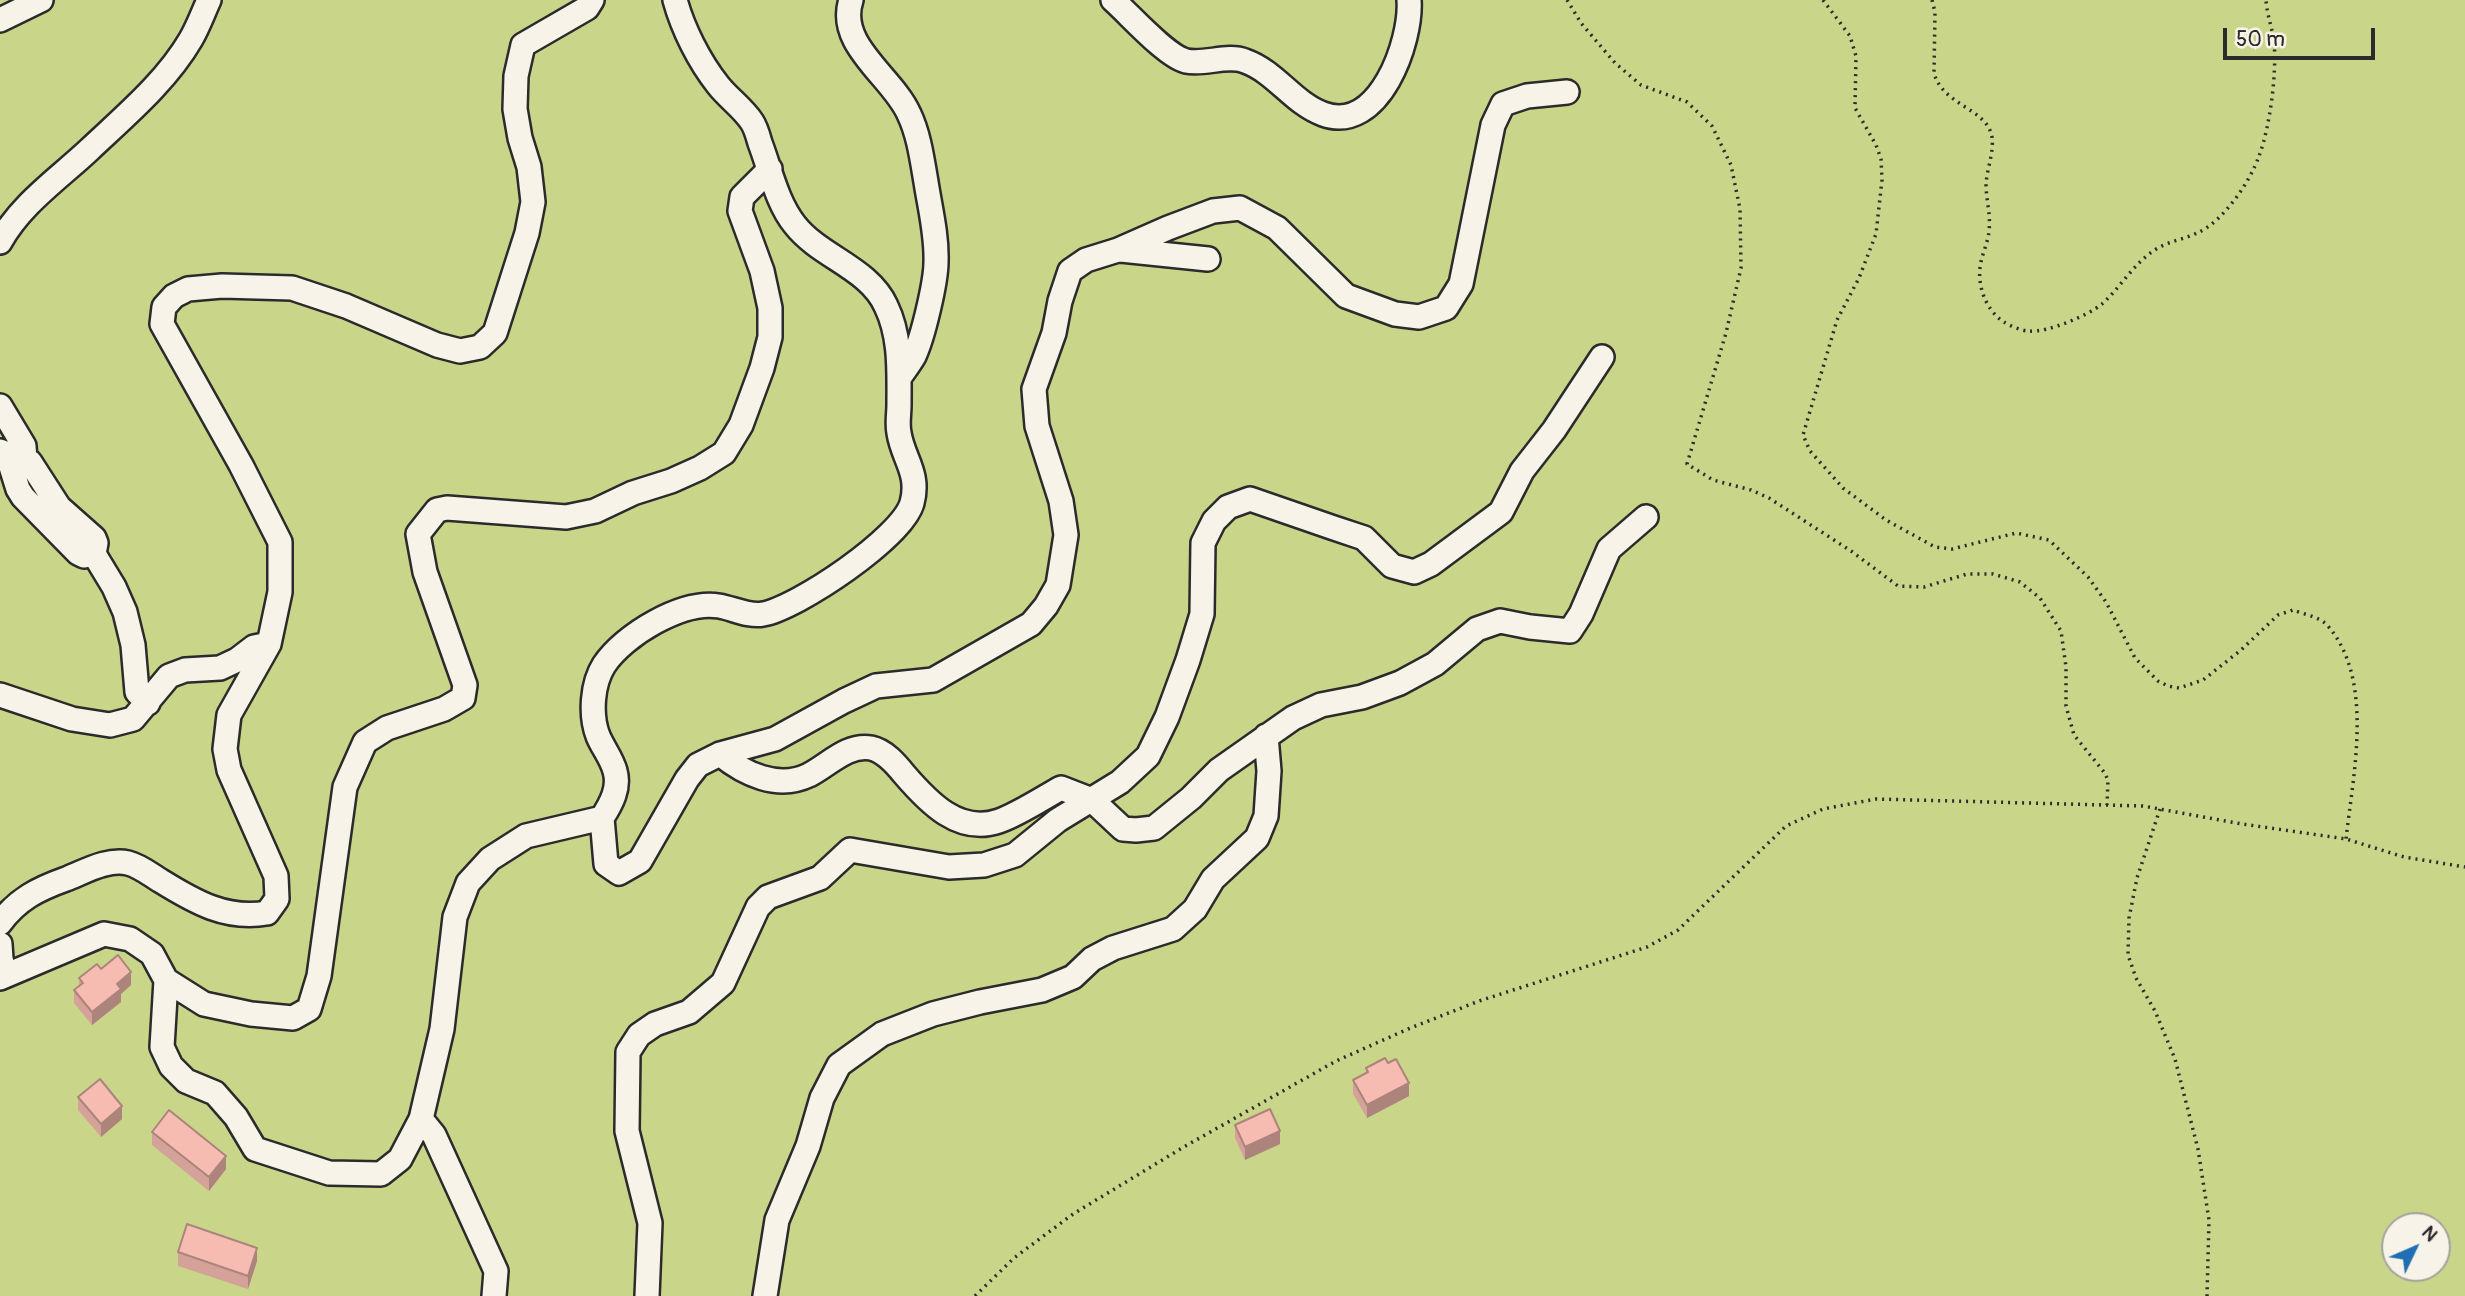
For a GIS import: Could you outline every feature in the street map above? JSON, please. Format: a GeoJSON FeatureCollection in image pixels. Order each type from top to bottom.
{"type":"FeatureCollection","features":[{"type":"Feature","properties":{"kind":"street"},"geometry":{"type":"LineString","coordinates":[[0,20],[41,0]]}},
{"type":"Feature","properties":{"kind":"street"},"geometry":{"type":"LineString","coordinates":[[0,242],[17,217],[41,192],[89,150],[162,78],[190,39],[209,0]]}},
{"type":"Feature","properties":{"kind":"street"},"geometry":{"type":"LineString","coordinates":[[0,923],[12,907],[28,894],[113,862],[128,863],[204,906],[232,915],[253,916],[267,913],[276,900],[276,876],[229,770],[225,749],[229,715],[269,644],[280,592],[280,542],[241,465],[162,324],[164,307],[174,296],[188,289],[222,286],[292,288],[346,306],[437,345],[460,351],[481,347],[495,333],[527,233],[533,202],[529,167],[515,109],[516,76],[523,45],[587,8],[592,0]]}},
{"type":"Feature","properties":{"kind":"street"},"geometry":{"type":"LineString","coordinates":[[675,0],[697,52],[718,84],[753,123],[783,204],[793,223],[809,240],[872,286],[885,302],[898,345],[899,434],[915,483],[911,505],[893,533],[872,551],[788,606],[760,615],[716,605],[690,608],[647,627],[620,645],[602,668],[593,696],[594,714],[597,734],[616,772],[614,800],[602,818],[606,864],[619,873],[640,861],[687,779],[698,765],[720,754],[775,739],[844,701],[876,687],[933,680],[1031,624],[1046,607],[1058,585],[1066,535],[1060,501],[1037,426],[1034,389],[1054,333],[1060,301],[1070,271],[1086,260],[1118,250],[1213,211],[1240,208],[1277,228],[1346,296],[1395,314],[1419,317],[1446,308],[1461,284],[1493,125],[1503,104],[1527,96],[1567,93]]}},
{"type":"Feature","properties":{"kind":"street"},"geometry":{"type":"LineString","coordinates":[[850,0],[847,10],[849,29],[859,46],[894,89],[909,114],[920,147],[934,233],[936,263],[930,299],[914,355],[899,378]]}},
{"type":"Feature","properties":{"kind":"street"},"geometry":{"type":"LineString","coordinates":[[1113,0],[1168,51],[1186,61],[1242,59],[1269,73],[1306,106],[1326,116],[1345,116],[1365,108],[1385,88],[1401,54],[1410,17],[1409,0]]}},
{"type":"Feature","properties":{"kind":"street"},"geometry":{"type":"LineString","coordinates":[[0,944],[3,976],[104,934],[130,939],[152,954],[166,980],[204,1004],[251,1014],[293,1018],[309,1009],[319,976],[345,787],[355,761],[365,742],[387,728],[444,709],[463,698],[465,685],[425,572],[418,534],[437,510],[447,508],[566,517],[595,511],[700,468],[724,453],[741,425],[762,368],[770,337],[770,308],[762,271],[740,211],[742,197],[770,169]]}},
{"type":"Feature","properties":{"kind":"street"},"geometry":{"type":"LineString","coordinates":[[1118,250],[1208,259]]}},
{"type":"Feature","properties":{"kind":"street"},"geometry":{"type":"LineString","coordinates":[[647,1296],[650,1223],[627,1131],[628,1052],[639,1034],[655,1024],[689,1012],[723,983],[758,907],[768,897],[820,878],[850,850],[949,867],[984,865],[1015,855],[1058,820],[1121,782],[1148,756],[1188,660],[1202,614],[1203,543],[1214,521],[1228,507],[1250,499],[1364,538],[1392,566],[1415,572],[1432,565],[1501,512],[1522,471],[1554,430],[1602,357]]}},
{"type":"Feature","properties":{"kind":"street"},"geometry":{"type":"LineString","coordinates":[[0,406],[24,446],[11,455]]}},
{"type":"Feature","properties":{"kind":"street"},"geometry":{"type":"LineString","coordinates":[[11,455],[30,462],[58,507],[94,538],[94,554],[125,612],[133,645],[137,692],[148,703]]}},
{"type":"Feature","properties":{"kind":"street"},"geometry":{"type":"LineString","coordinates":[[720,754],[734,766],[761,778],[785,782],[808,776],[836,757],[859,747],[876,749],[892,761],[926,799],[958,821],[978,825],[1000,821],[1061,788],[1092,800],[1123,828],[1154,828],[1191,798],[1219,770],[1293,718],[1321,705],[1362,697],[1400,684],[1435,664],[1477,629],[1500,621],[1570,631],[1581,614],[1609,549],[1646,517]]}},
{"type":"Feature","properties":{"kind":"street"},"geometry":{"type":"LineString","coordinates":[[0,695],[72,719],[110,725],[133,719],[169,676],[185,670],[220,668],[254,647],[269,644]]}},
{"type":"Feature","properties":{"kind":"street"},"geometry":{"type":"LineString","coordinates":[[765,1296],[777,1220],[808,1146],[822,1098],[839,1065],[883,1034],[933,1014],[1042,990],[1073,977],[1092,959],[1113,948],[1173,929],[1195,909],[1213,879],[1257,838],[1266,816],[1269,771],[1266,736]]}},
{"type":"Feature","properties":{"kind":"street"},"geometry":{"type":"LineString","coordinates":[[166,980],[162,1047],[172,1066],[186,1081],[215,1093],[236,1118],[255,1149],[329,1173],[381,1174],[400,1159],[421,1119],[442,1029],[455,917],[468,883],[490,859],[526,836],[602,818]]}},
{"type":"Feature","properties":{"kind":"street"},"geometry":{"type":"LineString","coordinates":[[421,1119],[434,1135],[496,1271],[494,1296]]}},
{"type":"Feature","properties":{"kind":"path"},"geometry":{"type":"LineString","coordinates":[[1567,0],[1581,23],[1615,63],[1641,85],[1687,102],[1712,126],[1731,164],[1740,209],[1741,268],[1726,333],[1687,464],[1713,480],[1751,490],[1769,498],[1851,551],[1898,586],[1924,587],[1967,574],[1993,574],[2020,582],[2040,598],[2061,631],[2066,667],[2066,706],[2074,735],[2108,780],[2107,805]]}},
{"type":"Feature","properties":{"kind":"path"},"geometry":{"type":"LineString","coordinates":[[1823,0],[1850,36],[1856,57],[1855,108],[1876,145],[1881,159],[1882,180],[1876,234],[1859,278],[1837,320],[1803,435],[1810,451],[1825,471],[1853,496],[1886,520],[1935,547],[1952,549],[2016,533],[2049,540],[2088,577],[2106,602],[2135,658],[2158,681],[2168,686],[2179,688],[2203,680],[2241,650],[2278,615],[2293,610],[2325,623],[2347,655],[2354,681],[2356,746],[2346,839]]}},
{"type":"Feature","properties":{"kind":"path"},"geometry":{"type":"LineString","coordinates":[[1933,0],[1934,73],[1937,82],[1942,92],[1988,125],[1992,139],[1986,181],[1989,233],[1980,263],[1979,287],[1989,306],[2003,322],[2029,331],[2046,330],[2100,306],[2135,266],[2158,247],[2200,232],[2219,219],[2239,192],[2258,159],[2272,100],[2274,42],[2266,0]]}},
{"type":"Feature","properties":{"kind":"path"},"geometry":{"type":"LineString","coordinates":[[975,1296],[1014,1258],[1073,1213],[1336,1061],[1408,1028],[1647,947],[1678,930],[1786,826],[1823,809],[1877,799],[2107,805],[2160,809],[2346,839],[2404,857],[2465,867]]}},
{"type":"Feature","properties":{"kind":"path"},"geometry":{"type":"LineString","coordinates":[[2160,809],[2137,878],[2129,918],[2128,955],[2136,978],[2155,1011],[2175,1059],[2198,1149],[2209,1220],[2207,1296]]}},
{"type":"Feature","properties":{"kind":"green space"},"geometry":{"type":"Polygon","coordinates":[[[0,0],[2465,0],[2465,1296],[0,1296],[0,0]]]}},
{"type":"Feature","properties":{"kind":"building"},"geometry":{"type":"Polygon","coordinates":[[[118,955],[131,972],[117,984],[121,989],[92,1012],[74,990],[83,983],[79,978],[97,964],[101,969],[118,955]]]}},
{"type":"Feature","properties":{"kind":"building"},"geometry":{"type":"Polygon","coordinates":[[[1385,1058],[1388,1063],[1396,1059],[1409,1083],[1367,1105],[1353,1080],[1368,1072],[1366,1068],[1385,1058]]]}},
{"type":"Feature","properties":{"kind":"building"},"geometry":{"type":"Polygon","coordinates":[[[100,1079],[122,1106],[101,1124],[78,1097],[100,1079]]]}},
{"type":"Feature","properties":{"kind":"building"},"geometry":{"type":"Polygon","coordinates":[[[1270,1109],[1280,1131],[1245,1147],[1235,1125],[1270,1109]]]}},
{"type":"Feature","properties":{"kind":"building"},"geometry":{"type":"Polygon","coordinates":[[[169,1110],[226,1156],[209,1177],[152,1132],[169,1110]]]}},
{"type":"Feature","properties":{"kind":"building"},"geometry":{"type":"Polygon","coordinates":[[[187,1224],[257,1248],[248,1276],[178,1252],[187,1224]]]}}]}
